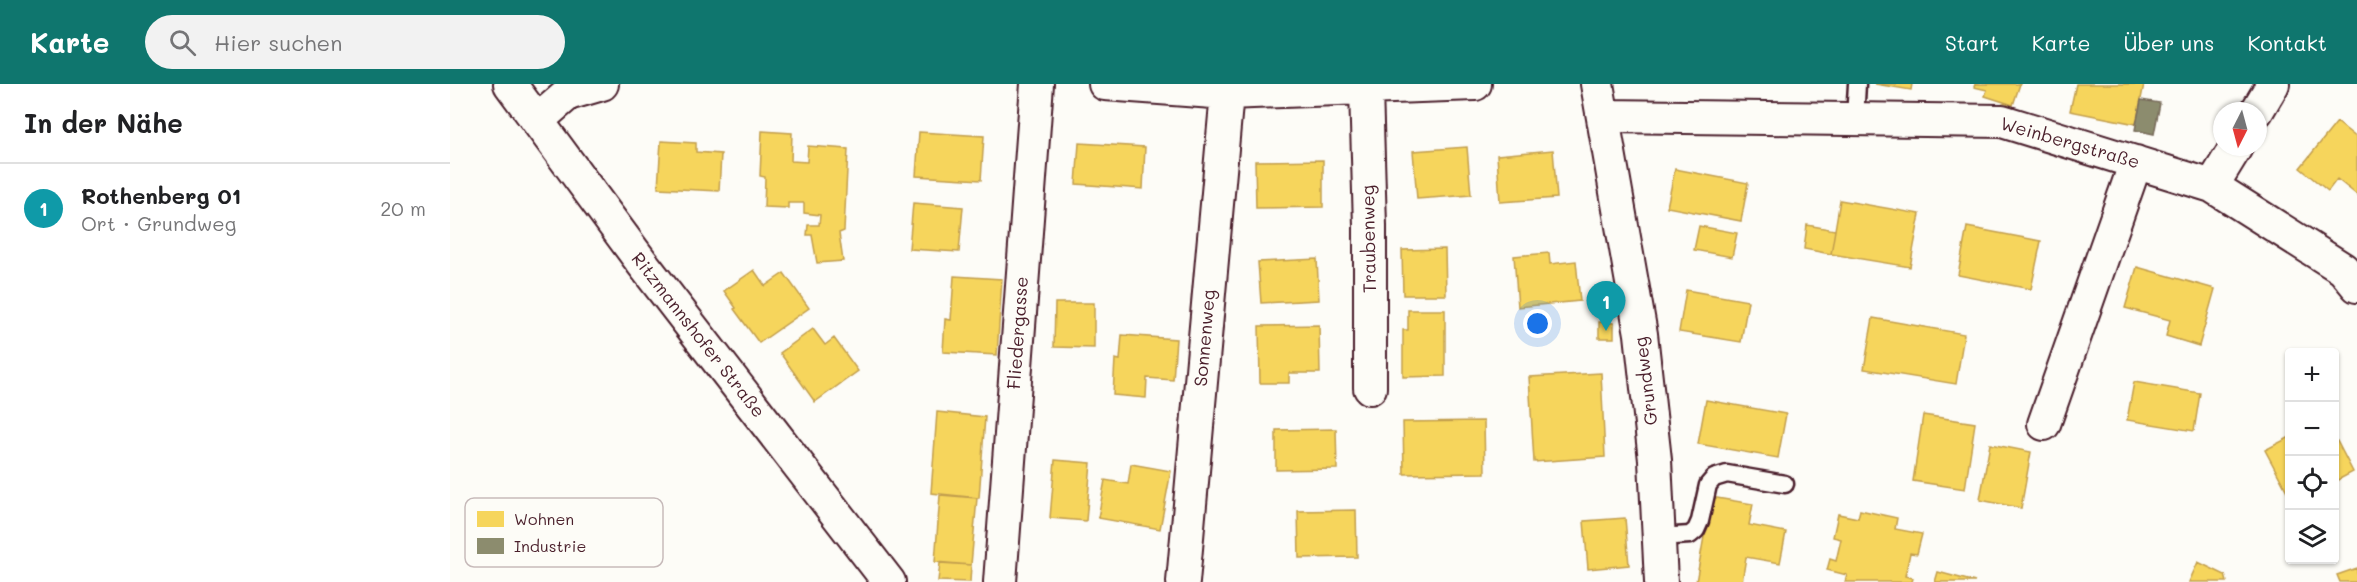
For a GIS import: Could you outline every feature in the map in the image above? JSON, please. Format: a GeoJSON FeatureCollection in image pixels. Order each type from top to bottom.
{"type":"FeatureCollection","features":[{"type":"Feature","properties":{"kind":"street","name":"Ritzmannshofer Straße"},"geometry":{"type":"LineString","coordinates":[[510,84],[642,264],[889,582]]}},
{"type":"Feature","properties":{"kind":"street"},"geometry":{"type":"LineString","coordinates":[[538,120],[568,89],[602,84]]}},
{"type":"Feature","properties":{"kind":"street","name":"Fliedergasse"},"geometry":{"type":"LineString","coordinates":[[1000,582],[1037,84]]}},
{"type":"Feature","properties":{"kind":"street"},"geometry":{"type":"LineString","coordinates":[[1105,84],[1227,93],[1366,90],[1475,84]]}},
{"type":"Feature","properties":{"kind":"street","name":"Grundweg"},"geometry":{"type":"LineString","coordinates":[[1597,84],[1641,334],[1655,460],[1661,582]]}},
{"type":"Feature","properties":{"kind":"street"},"geometry":{"type":"LineString","coordinates":[[2262,102],[2273,84]]}},
{"type":"Feature","properties":{"kind":"street","name":"Traubenweg"},"geometry":{"type":"LineString","coordinates":[[1366,90],[1370,226],[1370,388]]}},
{"type":"Feature","properties":{"kind":"street","name":"Sonnenweg"},"geometry":{"type":"LineString","coordinates":[[1183,582],[1227,93]]}},
{"type":"Feature","properties":{"kind":"street","name":"Weinbergstraße"},"geometry":{"type":"LineString","coordinates":[[1604,116],[2002,120],[2212,186],[2343,269],[2357,286]]}},
{"type":"Feature","properties":{"kind":"street"},"geometry":{"type":"LineString","coordinates":[[2212,186],[2230,156]]}},
{"type":"Feature","properties":{"kind":"street"},"geometry":{"type":"LineString","coordinates":[[2044,424],[2136,162]]}},
{"type":"Feature","properties":{"kind":"lane"},"geometry":{"type":"LineString","coordinates":[[1855,119],[1857,84]]}},
{"type":"Feature","properties":{"kind":"lane"},"geometry":{"type":"LineString","coordinates":[[1659,537],[1690,535],[1696,530],[1708,485],[1714,478],[1727,474],[1785,484]]}},
{"type":"Feature","properties":{"kind":"building: Wohnen"},"geometry":{"type":"Polygon","coordinates":[[[1875,84],[1912,84],[1911,90],[1875,84]]]}},
{"type":"Feature","properties":{"kind":"building: Wohnen"},"geometry":{"type":"Polygon","coordinates":[[[1975,84],[2020,84],[2013,105],[1985,96],[1987,90],[1974,87],[1975,84]]]}},
{"type":"Feature","properties":{"kind":"building: Wohnen"},"geometry":{"type":"Polygon","coordinates":[[[2076,84],[2144,84],[2136,124],[2070,111],[2076,84]]]}},
{"type":"Feature","properties":{"kind":"building: Wohnen"},"geometry":{"type":"Polygon","coordinates":[[[2337,122],[2357,138],[2357,195],[2337,179],[2328,191],[2300,168],[2337,122]]]}},
{"type":"Feature","properties":{"kind":"building: Wohnen"},"geometry":{"type":"Polygon","coordinates":[[[762,131],[792,133],[791,161],[807,162],[808,146],[848,149],[844,231],[839,233],[843,261],[817,263],[812,235],[807,235],[808,225],[819,225],[820,215],[804,213],[804,203],[788,203],[788,208],[764,207],[765,177],[760,176],[762,131]]]}},
{"type":"Feature","properties":{"kind":"building: Wohnen"},"geometry":{"type":"Polygon","coordinates":[[[919,132],[984,136],[981,180],[916,176],[919,132]]]}},
{"type":"Feature","properties":{"kind":"building: Wohnen"},"geometry":{"type":"Polygon","coordinates":[[[661,141],[696,143],[696,152],[721,154],[719,191],[658,188],[661,141]]]}},
{"type":"Feature","properties":{"kind":"building: Wohnen"},"geometry":{"type":"Polygon","coordinates":[[[1079,143],[1145,147],[1143,189],[1076,184],[1079,143]]]}},
{"type":"Feature","properties":{"kind":"building: Wohnen"},"geometry":{"type":"Polygon","coordinates":[[[1467,147],[1471,195],[1417,199],[1413,151],[1467,147]]]}},
{"type":"Feature","properties":{"kind":"building: Wohnen"},"geometry":{"type":"Polygon","coordinates":[[[1553,150],[1557,198],[1500,202],[1497,155],[1553,150]]]}},
{"type":"Feature","properties":{"kind":"building: Wohnen"},"geometry":{"type":"Polygon","coordinates":[[[1323,160],[1323,207],[1256,208],[1255,161],[1323,160]]]}},
{"type":"Feature","properties":{"kind":"building: Wohnen"},"geometry":{"type":"Polygon","coordinates":[[[1675,169],[1748,183],[1741,221],[1667,207],[1675,169]]]}},
{"type":"Feature","properties":{"kind":"building: Wohnen"},"geometry":{"type":"Polygon","coordinates":[[[1840,200],[1920,214],[1910,267],[1831,254],[1840,200]]]}},
{"type":"Feature","properties":{"kind":"building: Wohnen"},"geometry":{"type":"Polygon","coordinates":[[[913,203],[963,207],[959,252],[909,249],[913,203]]]}},
{"type":"Feature","properties":{"kind":"building: Wohnen"},"geometry":{"type":"Polygon","coordinates":[[[1807,225],[1835,230],[1831,254],[1804,249],[1807,225]]]}},
{"type":"Feature","properties":{"kind":"building: Wohnen"},"geometry":{"type":"Polygon","coordinates":[[[1699,226],[1737,233],[1732,257],[1694,250],[1699,226]]]}},
{"type":"Feature","properties":{"kind":"building: Wohnen"},"geometry":{"type":"Polygon","coordinates":[[[1967,227],[2041,241],[2031,289],[1958,275],[1967,227]]]}},
{"type":"Feature","properties":{"kind":"building: Wohnen"},"geometry":{"type":"Polygon","coordinates":[[[1445,249],[1446,295],[1403,295],[1402,250],[1445,249]]]}},
{"type":"Feature","properties":{"kind":"building: Wohnen"},"geometry":{"type":"Polygon","coordinates":[[[1549,253],[1550,264],[1576,261],[1580,301],[1518,307],[1514,256],[1549,253]]]}},
{"type":"Feature","properties":{"kind":"building: Wohnen"},"geometry":{"type":"Polygon","coordinates":[[[1317,259],[1319,300],[1261,303],[1258,262],[1317,259]]]}},
{"type":"Feature","properties":{"kind":"building: Wohnen"},"geometry":{"type":"Polygon","coordinates":[[[2137,267],[2215,289],[2199,346],[2166,336],[2170,320],[2125,308],[2137,267]]]}},
{"type":"Feature","properties":{"kind":"building: Wohnen"},"geometry":{"type":"Polygon","coordinates":[[[754,270],[765,286],[784,273],[809,308],[759,343],[724,291],[754,270]]]}},
{"type":"Feature","properties":{"kind":"building: Wohnen"},"geometry":{"type":"Polygon","coordinates":[[[954,276],[1002,279],[997,355],[943,352],[945,319],[951,320],[954,276]]]}},
{"type":"Feature","properties":{"kind":"building: Wohnen"},"geometry":{"type":"Polygon","coordinates":[[[1686,290],[1748,301],[1741,342],[1679,332],[1686,290]]]}},
{"type":"Feature","properties":{"kind":"building: Wohnen"},"geometry":{"type":"Polygon","coordinates":[[[1055,303],[1094,303],[1094,348],[1054,347],[1055,303]]]}},
{"type":"Feature","properties":{"kind":"building: Wohnen"},"geometry":{"type":"Polygon","coordinates":[[[1408,310],[1445,310],[1445,376],[1403,377],[1403,330],[1408,330],[1408,310]]]}},
{"type":"Feature","properties":{"kind":"building: Wohnen"},"geometry":{"type":"Polygon","coordinates":[[[1873,318],[1964,334],[1956,384],[1864,369],[1873,318]]]}},
{"type":"Feature","properties":{"kind":"building: Wohnen"},"geometry":{"type":"Polygon","coordinates":[[[1599,322],[1614,323],[1614,338],[1599,338],[1599,322]]]}},
{"type":"Feature","properties":{"kind":"building: Wohnen"},"geometry":{"type":"Polygon","coordinates":[[[1319,325],[1320,373],[1289,373],[1289,383],[1260,383],[1259,326],[1319,325]]]}},
{"type":"Feature","properties":{"kind":"building: Wohnen"},"geometry":{"type":"Polygon","coordinates":[[[813,329],[825,345],[834,338],[858,371],[815,402],[780,353],[813,329]]]}},
{"type":"Feature","properties":{"kind":"building: Wohnen"},"geometry":{"type":"Polygon","coordinates":[[[1122,335],[1176,339],[1173,380],[1147,378],[1146,398],[1113,395],[1115,359],[1120,360],[1122,335]]]}},
{"type":"Feature","properties":{"kind":"building: Wohnen"},"geometry":{"type":"Polygon","coordinates":[[[1601,373],[1605,457],[1534,462],[1529,377],[1601,373]]]}},
{"type":"Feature","properties":{"kind":"building: Wohnen"},"geometry":{"type":"Polygon","coordinates":[[[2134,382],[2200,393],[2194,431],[2127,420],[2134,382]]]}},
{"type":"Feature","properties":{"kind":"building: Wohnen"},"geometry":{"type":"Polygon","coordinates":[[[1706,400],[1786,414],[1778,458],[1698,444],[1706,400]]]}},
{"type":"Feature","properties":{"kind":"building: Wohnen"},"geometry":{"type":"Polygon","coordinates":[[[937,412],[985,417],[979,498],[931,493],[937,412]]]}},
{"type":"Feature","properties":{"kind":"building: Wohnen"},"geometry":{"type":"Polygon","coordinates":[[[1923,415],[1975,423],[1965,489],[1913,481],[1923,415]]]}},
{"type":"Feature","properties":{"kind":"building: Wohnen"},"geometry":{"type":"Polygon","coordinates":[[[1484,421],[1485,473],[1404,474],[1403,422],[1484,421]]]}},
{"type":"Feature","properties":{"kind":"building: Wohnen"},"geometry":{"type":"Polygon","coordinates":[[[1336,429],[1337,469],[1276,470],[1276,430],[1336,429]]]}},
{"type":"Feature","properties":{"kind":"building: Wohnen"},"geometry":{"type":"Polygon","coordinates":[[[2285,440],[2285,488],[2265,450],[2285,440]]]}},
{"type":"Feature","properties":{"kind":"building: Wohnen"},"geometry":{"type":"Polygon","coordinates":[[[1990,444],[2031,452],[2021,508],[1980,500],[1990,444]]]}},
{"type":"Feature","properties":{"kind":"building: Wohnen"},"geometry":{"type":"Polygon","coordinates":[[[2339,445],[2353,472],[2339,479],[2339,445]]]}},
{"type":"Feature","properties":{"kind":"building: Wohnen"},"geometry":{"type":"Polygon","coordinates":[[[1055,460],[1091,463],[1086,521],[1050,518],[1055,460]]]}},
{"type":"Feature","properties":{"kind":"building: Wohnen"},"geometry":{"type":"Polygon","coordinates":[[[1131,464],[1171,471],[1160,529],[1098,518],[1105,480],[1128,484],[1131,464]]]}},
{"type":"Feature","properties":{"kind":"building: Wohnen"},"geometry":{"type":"Polygon","coordinates":[[[940,495],[977,498],[971,565],[935,562],[940,495]]]}},
{"type":"Feature","properties":{"kind":"building: Wohnen"},"geometry":{"type":"Polygon","coordinates":[[[1711,497],[1753,504],[1749,525],[1786,532],[1780,563],[1746,557],[1742,582],[1696,582],[1711,497]]]}},
{"type":"Feature","properties":{"kind":"building: Wohnen"},"geometry":{"type":"Polygon","coordinates":[[[1356,510],[1357,557],[1299,558],[1298,511],[1356,510]]]}},
{"type":"Feature","properties":{"kind":"building: Wohnen"},"geometry":{"type":"Polygon","coordinates":[[[1860,510],[1897,518],[1895,529],[1922,534],[1917,554],[1910,553],[1905,576],[1913,578],[1912,582],[1845,582],[1847,575],[1827,570],[1830,559],[1836,561],[1841,539],[1833,537],[1838,514],[1858,518],[1860,510]]]}},
{"type":"Feature","properties":{"kind":"building: Wohnen"},"geometry":{"type":"Polygon","coordinates":[[[1625,518],[1629,565],[1588,569],[1584,521],[1625,518]]]}},
{"type":"Feature","properties":{"kind":"building: Wohnen"},"geometry":{"type":"Polygon","coordinates":[[[2198,562],[2225,575],[2227,582],[2189,582],[2198,562]]]}},
{"type":"Feature","properties":{"kind":"building: Wohnen"},"geometry":{"type":"Polygon","coordinates":[[[940,563],[971,565],[970,582],[938,581],[940,563]]]}},
{"type":"Feature","properties":{"kind":"building: Wohnen"},"geometry":{"type":"Polygon","coordinates":[[[2357,568],[2357,582],[2340,582],[2337,575],[2357,568]]]}},
{"type":"Feature","properties":{"kind":"building: Wohnen"},"geometry":{"type":"Polygon","coordinates":[[[1938,572],[1975,582],[1935,582],[1938,572]]]}},
{"type":"Feature","properties":{"kind":"building: Industrie"},"geometry":{"type":"Polygon","coordinates":[[[2141,100],[2160,103],[2154,134],[2135,130],[2141,100]]]}},
{"type":"Feature","properties":{"kind":"place","name":"Rothenberg 01"},"geometry":{"type":"Point","coordinates":[1606,331]}}]}
